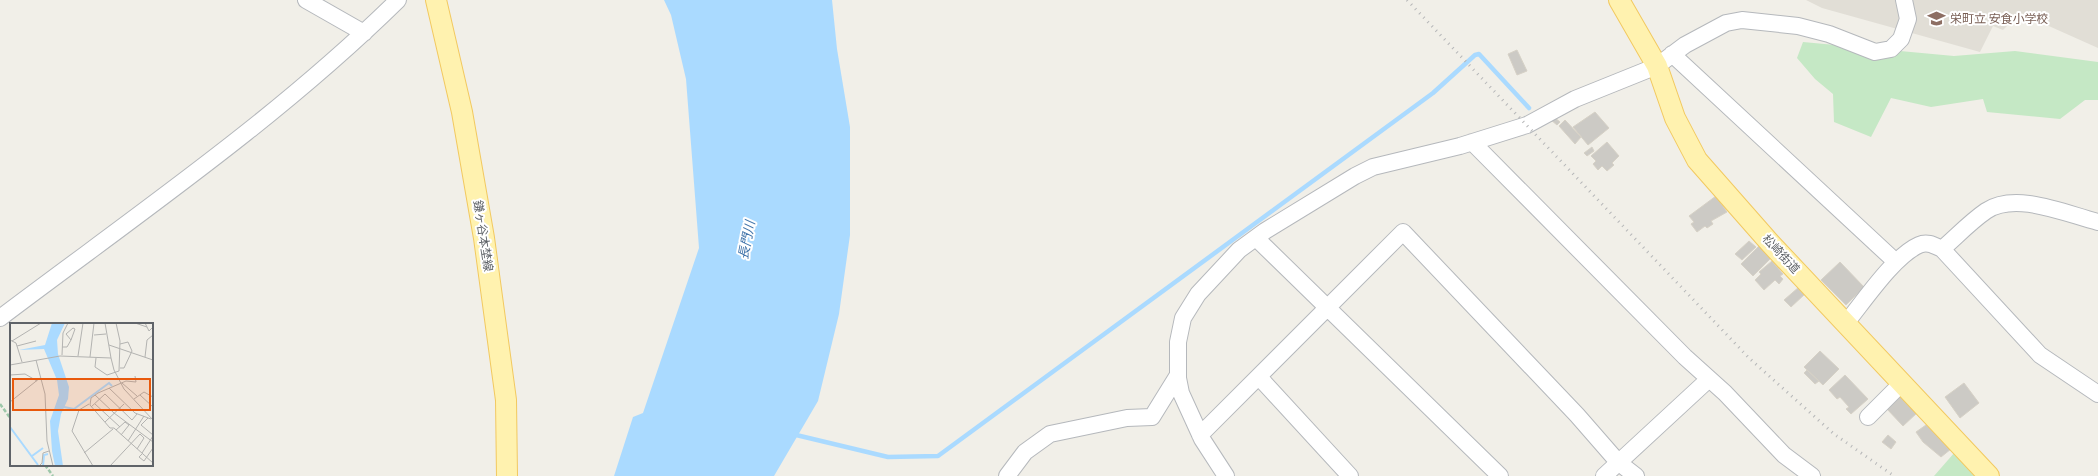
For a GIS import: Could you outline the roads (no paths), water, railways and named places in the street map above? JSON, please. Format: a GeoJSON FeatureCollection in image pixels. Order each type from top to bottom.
{"type":"FeatureCollection","features":[{"type":"Feature","properties":{"kind":"main road","name":"鎌ヶ谷本埜線"},"geometry":{"type":"LineString","coordinates":[[436,0],[462,112],[484,238],[506,400],[507,476]]}},
{"type":"Feature","properties":{"kind":"main road","name":"松崎街道"},"geometry":{"type":"LineString","coordinates":[[1619,0],[1665,60],[1675,118],[1697,160],[1770,243],[1989,476]]}},
{"type":"Feature","properties":{"kind":"street"},"geometry":{"type":"LineString","coordinates":[[306,0],[364,34]]}},
{"type":"Feature","properties":{"kind":"street"},"geometry":{"type":"LineString","coordinates":[[0,318],[262,121],[364,34],[398,0]]}},
{"type":"Feature","properties":{"kind":"street"},"geometry":{"type":"LineString","coordinates":[[1226,476],[1200,435],[1181,393],[1178,375],[1178,342],[1183,318],[1198,294],[1219,270],[1256,238],[1298,210],[1373,167],[1472,142],[1527,125],[1575,99],[1665,60],[1685,45],[1726,24],[1742,20],[1798,26],[1829,34],[1875,52],[1891,49],[1901,39],[1908,19],[1904,0]]}},
{"type":"Feature","properties":{"kind":"street"},"geometry":{"type":"LineString","coordinates":[[1665,60],[1896,262]]}},
{"type":"Feature","properties":{"kind":"street"},"geometry":{"type":"LineString","coordinates":[[1472,142],[1784,455],[1812,476]]}},
{"type":"Feature","properties":{"kind":"street"},"geometry":{"type":"LineString","coordinates":[[1942,249],[1987,210],[2011,203],[2030,203],[2098,222]]}},
{"type":"Feature","properties":{"kind":"street"},"geometry":{"type":"LineString","coordinates":[[1200,435],[1403,232],[1572,410],[1618,462],[1636,476]]}},
{"type":"Feature","properties":{"kind":"street"},"geometry":{"type":"LineString","coordinates":[[1256,238],[1500,476]]}},
{"type":"Feature","properties":{"kind":"street"},"geometry":{"type":"LineString","coordinates":[[1846,323],[1896,262],[1919,245],[1930,243],[1942,249],[2040,355],[2098,394]]}},
{"type":"Feature","properties":{"kind":"street"},"geometry":{"type":"LineString","coordinates":[[1007,476],[1026,452],[1050,434],[1127,418],[1152,417],[1178,375]]}},
{"type":"Feature","properties":{"kind":"street"},"geometry":{"type":"LineString","coordinates":[[1259,377],[1350,476]]}},
{"type":"Feature","properties":{"kind":"street"},"geometry":{"type":"LineString","coordinates":[[1604,476],[1709,379]]}},
{"type":"Feature","properties":{"kind":"street"},"geometry":{"type":"LineString","coordinates":[[1868,417],[1902,383]]}},
{"type":"Feature","properties":{"kind":"water","name":"長門川"},"geometry":{"type":"Polygon","coordinates":[[[664,0],[832,0],[837,49],[850,127],[850,235],[839,314],[818,401],[774,476],[614,476],[633,417],[643,413],[699,248],[686,79],[671,15],[664,0]]]}},
{"type":"Feature","properties":{"kind":"waterway"},"geometry":{"type":"LineString","coordinates":[[792,434],[888,457],[938,456],[1433,93],[1475,55],[1479,54],[1529,108]]}},
{"type":"Feature","properties":{"kind":"railway"},"geometry":{"type":"LineString","coordinates":[[1407,0],[1749,358],[1834,434],[1894,476]]}},
{"type":"Feature","properties":{"kind":"place","name":"栄町立 安食小学校"},"geometry":{"type":"Point","coordinates":[1937,19]}}]}
